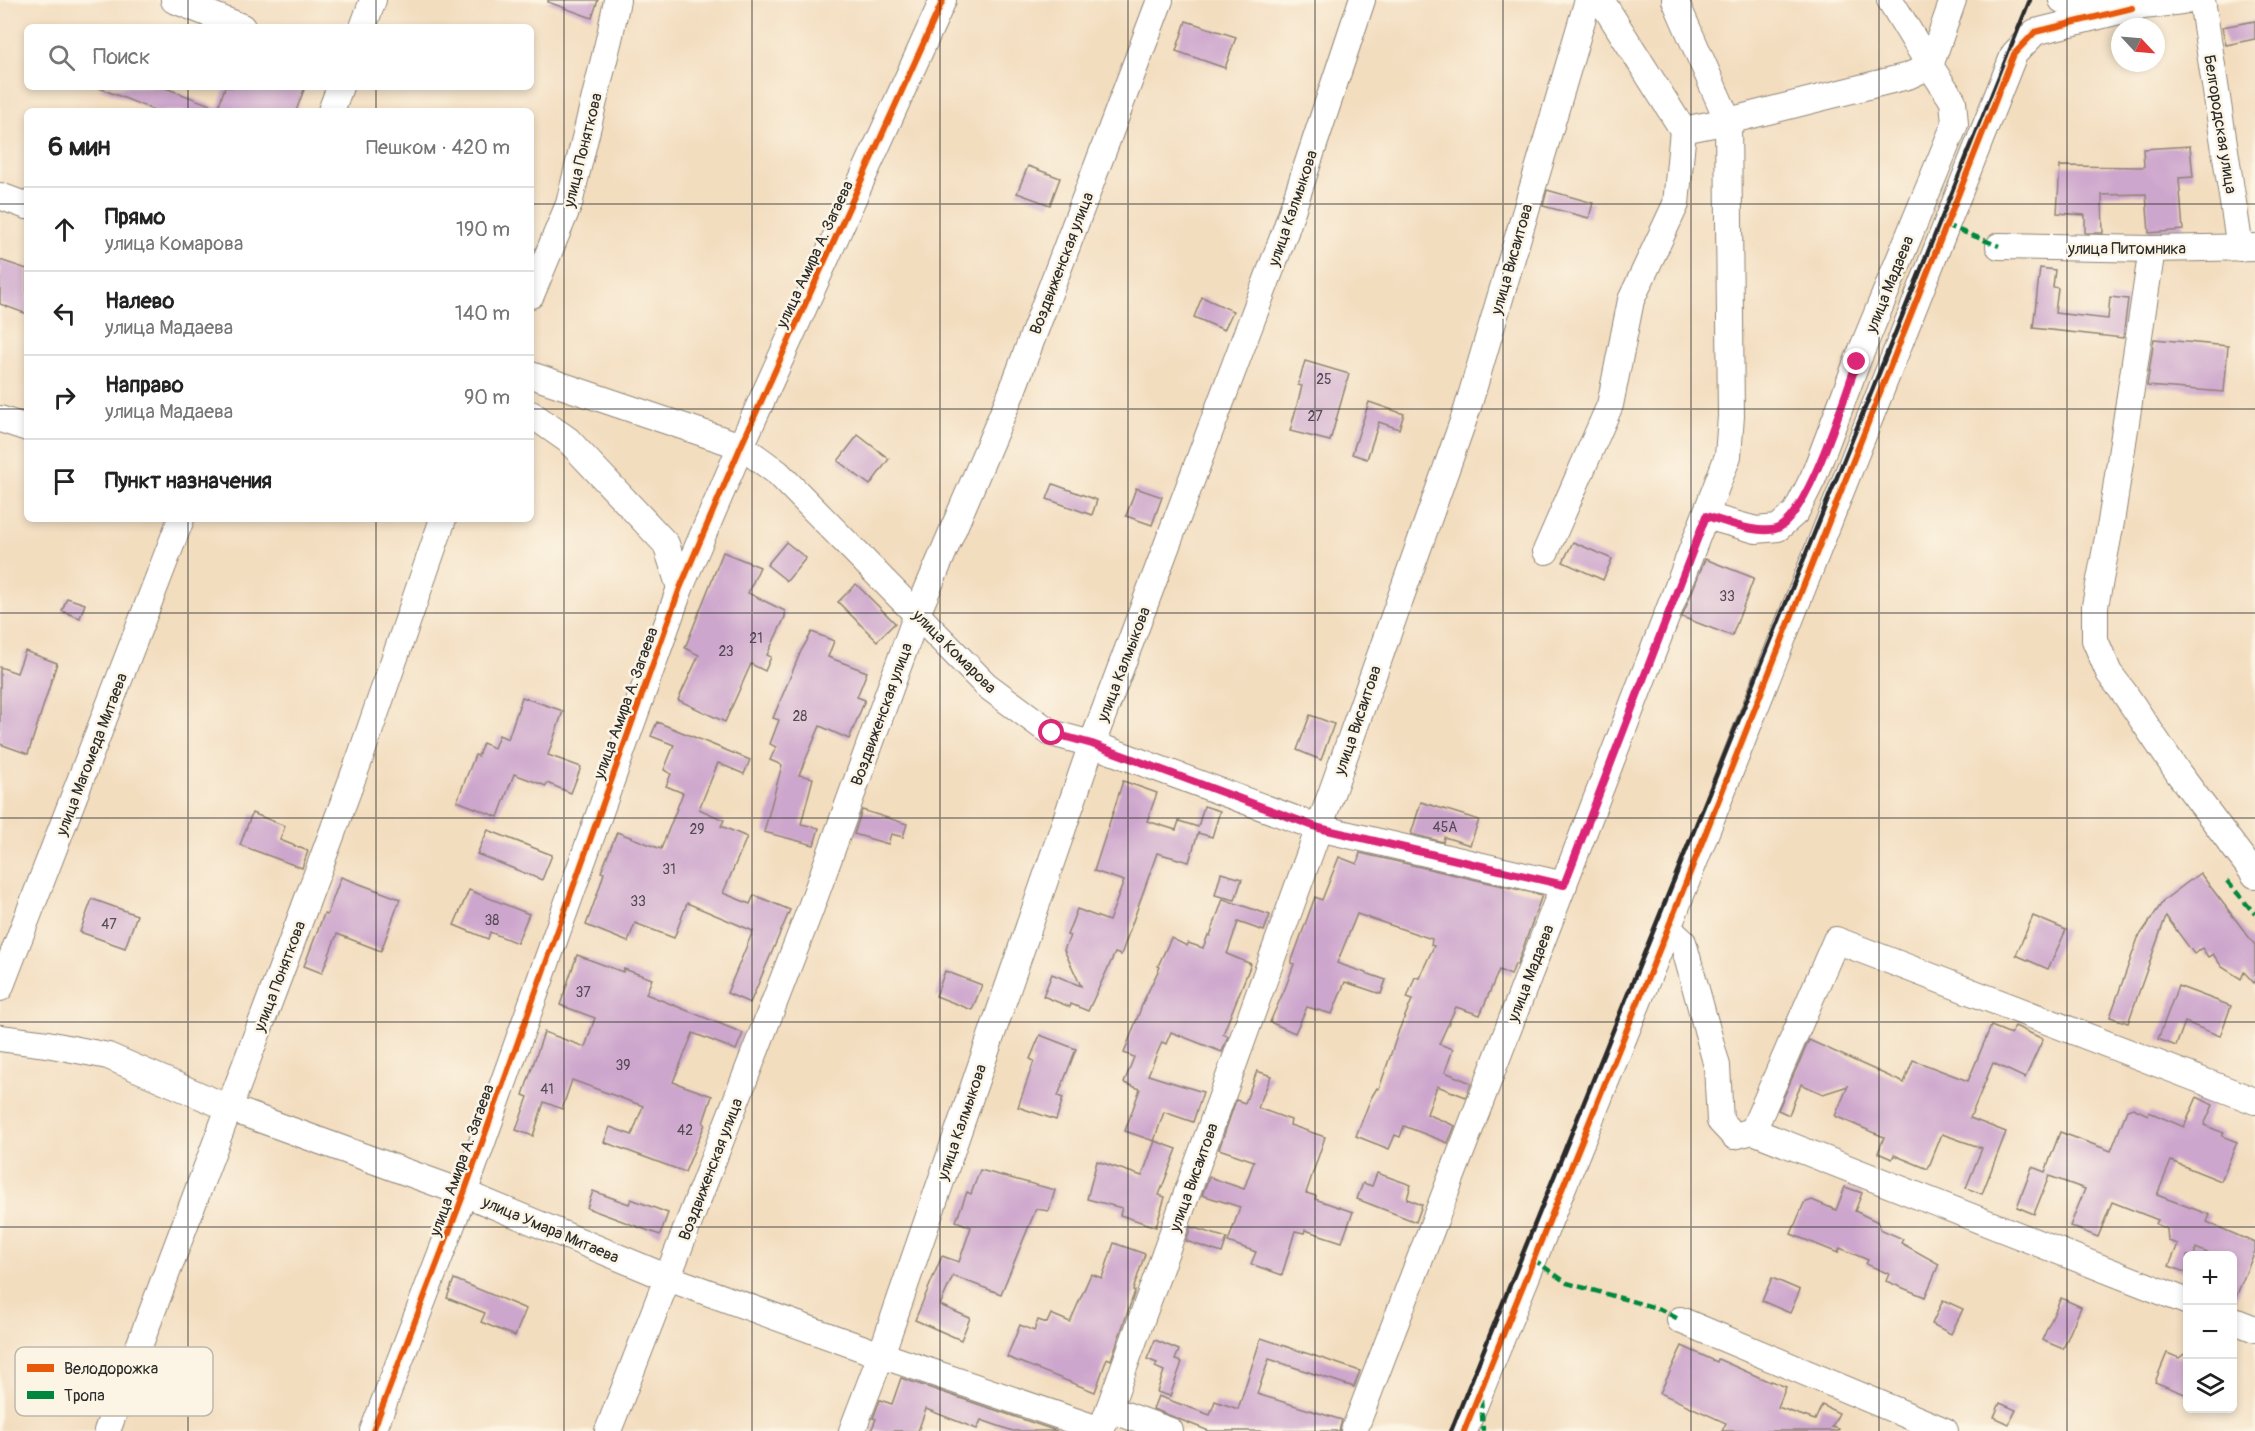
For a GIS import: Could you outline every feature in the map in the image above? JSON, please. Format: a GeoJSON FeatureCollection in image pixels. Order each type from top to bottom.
{"type":"FeatureCollection","features":[{"type":"Feature","properties":{"kind":"street"},"geometry":{"type":"LineString","coordinates":[[174,0],[234,24]]}},
{"type":"Feature","properties":{"kind":"street"},"geometry":{"type":"LineString","coordinates":[[364,24],[373,0]]}},
{"type":"Feature","properties":{"kind":"street","name":"улица Поняткова"},"geometry":{"type":"LineString","coordinates":[[534,288],[570,204],[617,0]]}},
{"type":"Feature","properties":{"kind":"street","name":"улица Амира А. Загаева"},"geometry":{"type":"LineString","coordinates":[[373,1431],[464,1193],[680,588],[741,446],[943,0]]}},
{"type":"Feature","properties":{"kind":"street","name":"Воздвиженская улица"},"geometry":{"type":"LineString","coordinates":[[608,1431],[810,910],[917,614],[1011,394],[1160,0]]}},
{"type":"Feature","properties":{"kind":"street","name":"улица Калмыкова"},"geometry":{"type":"LineString","coordinates":[[852,1431],[881,1355],[1092,744],[1285,232],[1362,0]]}},
{"type":"Feature","properties":{"kind":"street","name":"улица Висаитова"},"geometry":{"type":"LineString","coordinates":[[1104,1423],[1467,410],[1588,0]]}},
{"type":"Feature","properties":{"kind":"street"},"geometry":{"type":"LineString","coordinates":[[1546,551],[1610,405],[1631,300],[1676,204],[1683,130],[1601,0]]}},
{"type":"Feature","properties":{"kind":"street","name":"улица Мадаева"},"geometry":{"type":"LineString","coordinates":[[1354,1431],[1728,456],[1731,416],[1728,121],[1675,0]]}},
{"type":"Feature","properties":{"kind":"street","name":"улица Мадаева"},"geometry":{"type":"LineString","coordinates":[[1706,516],[1756,530],[1778,528],[1796,512],[1809,486],[1955,124],[1953,101],[1890,0]]}},
{"type":"Feature","properties":{"kind":"street"},"geometry":{"type":"LineString","coordinates":[[1683,130],[1908,76],[1930,66],[1953,0]]}},
{"type":"Feature","properties":{"kind":"street"},"geometry":{"type":"LineString","coordinates":[[1464,1431],[1668,928],[2014,54],[2035,32],[2132,8],[2189,0]]}},
{"type":"Feature","properties":{"kind":"street","name":"Белгородская улица"},"geometry":{"type":"LineString","coordinates":[[2202,0],[2248,247]]}},
{"type":"Feature","properties":{"kind":"street"},"geometry":{"type":"LineString","coordinates":[[2068,2],[2106,8],[2132,8]]}},
{"type":"Feature","properties":{"kind":"street"},"geometry":{"type":"LineString","coordinates":[[333,108],[339,90]]}},
{"type":"Feature","properties":{"kind":"street"},"geometry":{"type":"LineString","coordinates":[[0,196],[24,205]]}},
{"type":"Feature","properties":{"kind":"street","name":"улица Питомника"},"geometry":{"type":"LineString","coordinates":[[1998,246],[2152,249],[2248,247]]}},
{"type":"Feature","properties":{"kind":"street"},"geometry":{"type":"LineString","coordinates":[[2152,249],[2111,522],[2095,606],[2095,640],[2109,673],[2179,774],[2255,875]]}},
{"type":"Feature","properties":{"kind":"street","name":"улица Комарова"},"geometry":{"type":"LineString","coordinates":[[534,376],[741,446],[778,473],[986,685],[1052,733],[1092,744],[1319,828],[1564,885]]}},
{"type":"Feature","properties":{"kind":"street"},"geometry":{"type":"LineString","coordinates":[[534,416],[568,440],[666,544],[680,588]]}},
{"type":"Feature","properties":{"kind":"street"},"geometry":{"type":"LineString","coordinates":[[0,419],[24,427]]}},
{"type":"Feature","properties":{"kind":"street","name":"улица Магомеда Митаева"},"geometry":{"type":"LineString","coordinates":[[0,988],[180,522]]}},
{"type":"Feature","properties":{"kind":"street","name":"улица Поняткова"},"geometry":{"type":"LineString","coordinates":[[139,1347],[360,758],[442,522]]}},
{"type":"Feature","properties":{"kind":"street"},"geometry":{"type":"LineString","coordinates":[[1668,928],[1683,942],[1717,1066],[1720,1121],[1734,1136],[1753,1131],[2183,1300]]}},
{"type":"Feature","properties":{"kind":"street"},"geometry":{"type":"LineString","coordinates":[[1753,1131],[1836,940],[2255,1101]]}},
{"type":"Feature","properties":{"kind":"street","name":"улица Умара Митаева"},"geometry":{"type":"LineString","coordinates":[[0,1038],[47,1044],[108,1056],[229,1108],[464,1193],[668,1278],[881,1355],[1104,1423],[1170,1431]]}},
{"type":"Feature","properties":{"kind":"street"},"geometry":{"type":"LineString","coordinates":[[1680,1320],[1945,1431]]}},
{"type":"Feature","properties":{"kind":"street"},"geometry":{"type":"LineString","coordinates":[[2237,1322],[2255,1329]]}},
{"type":"Feature","properties":{"kind":"street","name":"улица Поняткова"},"geometry":{"type":"LineString","coordinates":[[107,1431],[113,1416]]}},
{"type":"Feature","properties":{"kind":"building"},"geometry":{"type":"Polygon","coordinates":[[[548,0],[598,0],[592,18],[548,2],[548,0]]]}},
{"type":"Feature","properties":{"kind":"building"},"geometry":{"type":"Polygon","coordinates":[[[1186,21],[1236,37],[1225,68],[1176,51],[1186,21]]]}},
{"type":"Feature","properties":{"kind":"building"},"geometry":{"type":"Polygon","coordinates":[[[2255,21],[2255,39],[2226,45],[2222,27],[2255,21]]]}},
{"type":"Feature","properties":{"kind":"building"},"geometry":{"type":"Polygon","coordinates":[[[104,90],[171,90],[218,108],[149,108],[104,90]]]}},
{"type":"Feature","properties":{"kind":"building"},"geometry":{"type":"Polygon","coordinates":[[[224,90],[304,90],[297,108],[218,108],[224,90]]]}},
{"type":"Feature","properties":{"kind":"building"},"geometry":{"type":"Polygon","coordinates":[[[2190,146],[2193,177],[2179,178],[2183,230],[2149,233],[2146,194],[2102,195],[2103,233],[2085,233],[2085,215],[2057,213],[2060,166],[2144,167],[2143,149],[2190,146]]]}},
{"type":"Feature","properties":{"kind":"building"},"geometry":{"type":"Polygon","coordinates":[[[1028,166],[1060,178],[1050,205],[1017,193],[1028,166]]]}},
{"type":"Feature","properties":{"kind":"building"},"geometry":{"type":"Polygon","coordinates":[[[1547,190],[1593,203],[1589,218],[1543,206],[1547,190]]]}},
{"type":"Feature","properties":{"kind":"building"},"geometry":{"type":"Polygon","coordinates":[[[0,260],[24,268],[24,313],[0,304],[0,260]]]}},
{"type":"Feature","properties":{"kind":"building"},"geometry":{"type":"Polygon","coordinates":[[[2040,268],[2055,270],[2053,287],[2058,288],[2055,313],[2108,319],[2110,297],[2128,299],[2123,338],[2033,328],[2040,268]]]}},
{"type":"Feature","properties":{"kind":"building"},"geometry":{"type":"Polygon","coordinates":[[[1202,297],[1233,311],[1224,330],[1194,317],[1202,297]]]}},
{"type":"Feature","properties":{"kind":"building"},"geometry":{"type":"Polygon","coordinates":[[[2154,339],[2228,346],[2224,392],[2147,386],[2154,339]]]}},
{"type":"Feature","properties":{"kind":"building"},"geometry":{"type":"Polygon","coordinates":[[[1305,361],[1349,374],[1330,441],[1290,431],[1302,386],[1298,385],[1305,361]]]}},
{"type":"Feature","properties":{"kind":"building"},"geometry":{"type":"Polygon","coordinates":[[[1369,402],[1404,414],[1399,429],[1379,422],[1367,459],[1352,454],[1369,402]]]}},
{"type":"Feature","properties":{"kind":"building"},"geometry":{"type":"Polygon","coordinates":[[[858,435],[889,459],[870,485],[838,461],[858,435]]]}},
{"type":"Feature","properties":{"kind":"building"},"geometry":{"type":"Polygon","coordinates":[[[1053,484],[1097,500],[1092,515],[1047,499],[1053,484]]]}},
{"type":"Feature","properties":{"kind":"building"},"geometry":{"type":"Polygon","coordinates":[[[1136,488],[1162,497],[1152,525],[1126,516],[1136,488]]]}},
{"type":"Feature","properties":{"kind":"building"},"geometry":{"type":"Polygon","coordinates":[[[786,542],[806,558],[787,581],[767,565],[786,542]]]}},
{"type":"Feature","properties":{"kind":"building"},"geometry":{"type":"Polygon","coordinates":[[[1573,542],[1612,559],[1603,580],[1563,562],[1573,542]]]}},
{"type":"Feature","properties":{"kind":"building"},"geometry":{"type":"Polygon","coordinates":[[[723,552],[760,567],[748,593],[785,611],[785,617],[767,655],[771,657],[765,671],[751,664],[725,722],[678,700],[699,655],[685,648],[723,552]]]}},
{"type":"Feature","properties":{"kind":"building"},"geometry":{"type":"Polygon","coordinates":[[[1705,559],[1754,578],[1732,636],[1682,617],[1705,559]]]}},
{"type":"Feature","properties":{"kind":"building"},"geometry":{"type":"Polygon","coordinates":[[[856,584],[895,623],[877,641],[838,602],[856,584]]]}},
{"type":"Feature","properties":{"kind":"building"},"geometry":{"type":"Polygon","coordinates":[[[67,598],[85,604],[80,618],[62,611],[67,598]]]}},
{"type":"Feature","properties":{"kind":"building"},"geometry":{"type":"Polygon","coordinates":[[[812,632],[834,641],[828,657],[867,672],[857,697],[865,700],[849,739],[820,726],[799,775],[813,778],[801,824],[819,828],[814,845],[764,832],[782,765],[770,760],[776,747],[770,744],[779,720],[773,718],[801,651],[812,632]]]}},
{"type":"Feature","properties":{"kind":"building"},"geometry":{"type":"Polygon","coordinates":[[[25,651],[57,663],[28,754],[0,744],[0,667],[17,673],[25,651]]]}},
{"type":"Feature","properties":{"kind":"building"},"geometry":{"type":"Polygon","coordinates":[[[522,697],[563,711],[548,755],[581,767],[571,793],[547,783],[546,786],[514,774],[498,817],[457,801],[475,755],[478,756],[483,743],[494,748],[499,735],[508,739],[522,697]]]}},
{"type":"Feature","properties":{"kind":"building"},"geometry":{"type":"Polygon","coordinates":[[[1310,715],[1334,724],[1321,760],[1297,750],[1310,715]]]}},
{"type":"Feature","properties":{"kind":"building"},"geometry":{"type":"Polygon","coordinates":[[[657,722],[750,760],[744,774],[718,763],[699,809],[724,820],[721,826],[747,837],[723,893],[750,904],[754,895],[790,910],[750,1003],[727,993],[753,931],[687,903],[674,938],[635,923],[628,942],[586,925],[604,873],[601,872],[617,832],[661,849],[683,793],[666,786],[671,774],[664,770],[674,745],[651,736],[657,722]]]}},
{"type":"Feature","properties":{"kind":"building"},"geometry":{"type":"Polygon","coordinates":[[[1123,781],[1157,793],[1147,821],[1176,830],[1179,821],[1198,827],[1204,806],[1220,811],[1212,837],[1198,833],[1189,862],[1157,853],[1121,955],[1115,953],[1088,1011],[1071,1004],[1070,1007],[1043,996],[1052,974],[1081,986],[1064,950],[1077,909],[1109,921],[1124,881],[1094,871],[1123,781]]]}},
{"type":"Feature","properties":{"kind":"building"},"geometry":{"type":"Polygon","coordinates":[[[1421,802],[1479,820],[1470,845],[1444,837],[1443,842],[1411,834],[1421,802]]]}},
{"type":"Feature","properties":{"kind":"building"},"geometry":{"type":"Polygon","coordinates":[[[862,810],[907,824],[903,837],[891,834],[888,844],[854,834],[862,810]]]}},
{"type":"Feature","properties":{"kind":"building"},"geometry":{"type":"Polygon","coordinates":[[[252,813],[285,826],[280,840],[308,851],[302,868],[240,845],[252,813]]]}},
{"type":"Feature","properties":{"kind":"building"},"geometry":{"type":"Polygon","coordinates":[[[488,830],[552,855],[542,880],[477,854],[488,830]]]}},
{"type":"Feature","properties":{"kind":"building"},"geometry":{"type":"Polygon","coordinates":[[[1360,853],[1542,895],[1517,965],[1515,964],[1511,975],[1499,970],[1480,1015],[1456,1007],[1439,1044],[1453,1049],[1445,1072],[1471,1083],[1466,1097],[1437,1086],[1427,1114],[1455,1126],[1448,1143],[1404,1126],[1400,1137],[1395,1135],[1389,1149],[1356,1136],[1371,1098],[1377,1088],[1379,1089],[1412,1000],[1407,998],[1415,977],[1419,978],[1434,946],[1431,945],[1432,939],[1357,914],[1337,963],[1386,980],[1381,994],[1345,982],[1332,1014],[1307,1007],[1295,1033],[1270,1022],[1294,964],[1291,963],[1315,897],[1322,900],[1339,857],[1357,864],[1360,853]]]}},
{"type":"Feature","properties":{"kind":"building"},"geometry":{"type":"Polygon","coordinates":[[[1221,873],[1242,879],[1235,900],[1215,895],[1221,873]]]}},
{"type":"Feature","properties":{"kind":"building"},"geometry":{"type":"Polygon","coordinates":[[[2200,873],[2255,945],[2255,984],[2244,972],[2241,979],[2222,967],[2213,954],[2208,957],[2202,948],[2194,954],[2166,916],[2128,1023],[2110,1017],[2138,938],[2164,900],[2200,873]]]}},
{"type":"Feature","properties":{"kind":"building"},"geometry":{"type":"Polygon","coordinates":[[[341,877],[400,899],[381,951],[337,934],[322,973],[304,966],[341,877]]]}},
{"type":"Feature","properties":{"kind":"building"},"geometry":{"type":"Polygon","coordinates":[[[469,890],[529,914],[517,943],[490,932],[488,939],[454,925],[469,890]]]}},
{"type":"Feature","properties":{"kind":"building"},"geometry":{"type":"Polygon","coordinates":[[[92,899],[137,915],[125,948],[80,932],[92,899]]]}},
{"type":"Feature","properties":{"kind":"building"},"geometry":{"type":"Polygon","coordinates":[[[1223,899],[1270,915],[1264,931],[1238,922],[1227,954],[1251,964],[1223,1034],[1228,1036],[1222,1052],[1171,1032],[1166,1044],[1162,1042],[1148,1075],[1203,1092],[1193,1122],[1164,1112],[1154,1141],[1125,1131],[1140,1089],[1124,1083],[1134,1057],[1124,1053],[1144,1000],[1160,967],[1158,966],[1171,938],[1187,946],[1188,943],[1203,948],[1208,935],[1210,936],[1223,899]]]}},
{"type":"Feature","properties":{"kind":"building"},"geometry":{"type":"Polygon","coordinates":[[[2033,916],[2066,930],[2048,969],[2016,955],[2033,916]]]}},
{"type":"Feature","properties":{"kind":"building"},"geometry":{"type":"Polygon","coordinates":[[[577,955],[623,972],[624,969],[652,979],[646,994],[743,1033],[736,1050],[693,1033],[673,1082],[712,1096],[703,1123],[705,1124],[685,1172],[604,1142],[610,1127],[632,1135],[643,1106],[572,1080],[562,1109],[544,1102],[533,1136],[516,1130],[528,1097],[523,1095],[544,1032],[585,1047],[595,1018],[560,1005],[577,955]]]}},
{"type":"Feature","properties":{"kind":"building"},"geometry":{"type":"Polygon","coordinates":[[[945,971],[982,985],[972,1010],[936,996],[945,971]]]}},
{"type":"Feature","properties":{"kind":"building"},"geometry":{"type":"Polygon","coordinates":[[[2178,986],[2231,1006],[2220,1036],[2185,1022],[2176,1046],[2158,1039],[2178,986]]]}},
{"type":"Feature","properties":{"kind":"building"},"geometry":{"type":"Polygon","coordinates":[[[1991,1026],[2011,1034],[2015,1026],[2043,1039],[2025,1078],[1993,1063],[1970,1118],[2006,1132],[1982,1194],[1966,1188],[1982,1148],[1942,1134],[1928,1169],[1894,1155],[1892,1159],[1878,1153],[1884,1137],[1835,1116],[1848,1086],[1823,1094],[1801,1084],[1789,1115],[1778,1110],[1809,1040],[1904,1083],[1913,1060],[1968,1081],[1991,1026]]]}},
{"type":"Feature","properties":{"kind":"building"},"geometry":{"type":"Polygon","coordinates":[[[1040,1035],[1076,1049],[1058,1096],[1063,1098],[1056,1120],[1018,1107],[1034,1061],[1030,1059],[1040,1035]]]}},
{"type":"Feature","properties":{"kind":"building"},"geometry":{"type":"Polygon","coordinates":[[[1257,1071],[1271,1076],[1258,1108],[1291,1120],[1290,1125],[1325,1137],[1306,1193],[1316,1196],[1315,1199],[1353,1212],[1342,1242],[1305,1230],[1304,1233],[1295,1231],[1282,1275],[1251,1264],[1256,1252],[1228,1242],[1240,1207],[1202,1195],[1209,1177],[1244,1189],[1254,1161],[1219,1149],[1236,1100],[1245,1103],[1257,1071]]]}},
{"type":"Feature","properties":{"kind":"building"},"geometry":{"type":"Polygon","coordinates":[[[2197,1097],[2213,1105],[2204,1125],[2224,1133],[2222,1136],[2237,1142],[2221,1181],[2171,1161],[2157,1195],[2210,1215],[2207,1222],[2255,1243],[2255,1251],[2237,1294],[2237,1251],[2203,1251],[2196,1248],[2195,1251],[2183,1251],[2183,1271],[2169,1266],[2178,1244],[2168,1241],[2167,1229],[2156,1224],[2158,1220],[2112,1202],[2098,1237],[2070,1226],[2085,1189],[2049,1176],[2034,1214],[2017,1207],[2032,1167],[2045,1172],[2060,1132],[2111,1151],[2127,1110],[2133,1108],[2148,1115],[2149,1112],[2184,1127],[2197,1097]]]}},
{"type":"Feature","properties":{"kind":"building"},"geometry":{"type":"Polygon","coordinates":[[[1155,1141],[1177,1149],[1159,1195],[1165,1197],[1156,1227],[1120,1215],[1122,1208],[1087,1199],[1097,1161],[1142,1176],[1155,1141]]]}},
{"type":"Feature","properties":{"kind":"building"},"geometry":{"type":"Polygon","coordinates":[[[980,1170],[1055,1190],[1049,1211],[1036,1209],[1001,1294],[953,1276],[940,1305],[970,1318],[961,1340],[915,1320],[942,1256],[959,1262],[971,1227],[956,1221],[967,1192],[971,1194],[980,1170]]]}},
{"type":"Feature","properties":{"kind":"building"},"geometry":{"type":"Polygon","coordinates":[[[1377,1173],[1411,1185],[1407,1199],[1422,1205],[1416,1222],[1357,1199],[1363,1183],[1372,1186],[1377,1173]]]}},
{"type":"Feature","properties":{"kind":"building"},"geometry":{"type":"Polygon","coordinates":[[[1845,1187],[1862,1193],[1855,1211],[1878,1222],[1880,1229],[1903,1239],[1901,1243],[1939,1264],[1925,1297],[1886,1281],[1889,1274],[1866,1264],[1868,1260],[1840,1248],[1838,1253],[1791,1234],[1804,1203],[1812,1200],[1836,1210],[1845,1187]]]}},
{"type":"Feature","properties":{"kind":"building"},"geometry":{"type":"Polygon","coordinates":[[[593,1191],[629,1204],[631,1199],[668,1213],[660,1235],[587,1208],[593,1191]]]}},
{"type":"Feature","properties":{"kind":"building"},"geometry":{"type":"Polygon","coordinates":[[[1191,1227],[1227,1238],[1222,1253],[1186,1241],[1191,1227]]]}},
{"type":"Feature","properties":{"kind":"building"},"geometry":{"type":"Polygon","coordinates":[[[1114,1243],[1145,1254],[1111,1360],[1107,1358],[1095,1392],[1007,1357],[1020,1325],[1034,1331],[1038,1320],[1047,1323],[1051,1314],[1070,1322],[1091,1274],[1102,1278],[1114,1243]]]}},
{"type":"Feature","properties":{"kind":"building"},"geometry":{"type":"Polygon","coordinates":[[[1772,1278],[1800,1290],[1790,1313],[1762,1301],[1772,1278]]]}},
{"type":"Feature","properties":{"kind":"building"},"geometry":{"type":"Polygon","coordinates":[[[454,1279],[526,1309],[515,1336],[481,1322],[485,1313],[447,1298],[454,1279]]]}},
{"type":"Feature","properties":{"kind":"building"},"geometry":{"type":"Polygon","coordinates":[[[2061,1298],[2081,1307],[2063,1349],[2042,1340],[2061,1298]]]}},
{"type":"Feature","properties":{"kind":"building"},"geometry":{"type":"Polygon","coordinates":[[[1943,1300],[1963,1309],[1951,1334],[1932,1324],[1943,1300]]]}},
{"type":"Feature","properties":{"kind":"building"},"geometry":{"type":"Polygon","coordinates":[[[1261,1338],[1360,1371],[1354,1387],[1269,1359],[1257,1394],[1342,1420],[1339,1431],[1209,1431],[1153,1409],[1158,1396],[1210,1415],[1215,1401],[1238,1409],[1261,1338]]]}},
{"type":"Feature","properties":{"kind":"building"},"geometry":{"type":"Polygon","coordinates":[[[1155,1340],[1179,1350],[1175,1360],[1182,1362],[1170,1396],[1157,1392],[1164,1371],[1155,1367],[1157,1363],[1147,1359],[1155,1340]]]}},
{"type":"Feature","properties":{"kind":"building"},"geometry":{"type":"Polygon","coordinates":[[[1682,1346],[1717,1362],[1718,1359],[1786,1387],[1778,1407],[1815,1420],[1822,1405],[1839,1413],[1832,1427],[1839,1429],[1838,1431],[1722,1431],[1726,1423],[1660,1393],[1682,1346]]]}},
{"type":"Feature","properties":{"kind":"building"},"geometry":{"type":"Polygon","coordinates":[[[2167,1353],[2179,1358],[2183,1355],[2183,1393],[2155,1382],[2167,1353]]]}},
{"type":"Feature","properties":{"kind":"building"},"geometry":{"type":"Polygon","coordinates":[[[901,1378],[1057,1431],[1013,1431],[981,1420],[977,1429],[926,1409],[918,1431],[871,1431],[880,1400],[892,1404],[901,1378]]]}},
{"type":"Feature","properties":{"kind":"building"},"geometry":{"type":"Polygon","coordinates":[[[2000,1403],[2016,1410],[2009,1424],[1994,1417],[2000,1403]]]}},
{"type":"Feature","properties":{"kind":"railway"},"geometry":{"type":"LineString","coordinates":[[1451,1431],[2030,0]]}},
{"type":"Feature","properties":{"kind":"marked path"},"geometry":{"type":"LineString","coordinates":[[1946,225],[1999,246]]}},
{"type":"Feature","properties":{"kind":"marked path"},"geometry":{"type":"LineString","coordinates":[[2227,881],[2255,914]]}},
{"type":"Feature","properties":{"kind":"marked path"},"geometry":{"type":"LineString","coordinates":[[1533,1259],[1567,1283],[1660,1309],[1680,1320]]}},
{"type":"Feature","properties":{"kind":"marked path"},"geometry":{"type":"LineString","coordinates":[[1481,1399],[1483,1431]]}},
{"type":"Feature","properties":{"kind":"cycle path"},"geometry":{"type":"LineString","coordinates":[[373,1431],[464,1193],[680,588],[741,446],[943,0]]}},
{"type":"Feature","properties":{"kind":"cycle path"},"geometry":{"type":"LineString","coordinates":[[1464,1431],[1668,928],[2014,54],[2035,32],[2132,8]]}},
{"type":"Feature","properties":{"kind":"route"},"geometry":{"type":"LineString","coordinates":[[1052,733],[1092,744],[1319,828],[1564,885],[1706,516],[1756,530],[1778,528],[1796,512],[1813,477],[1857,362]]}}]}
